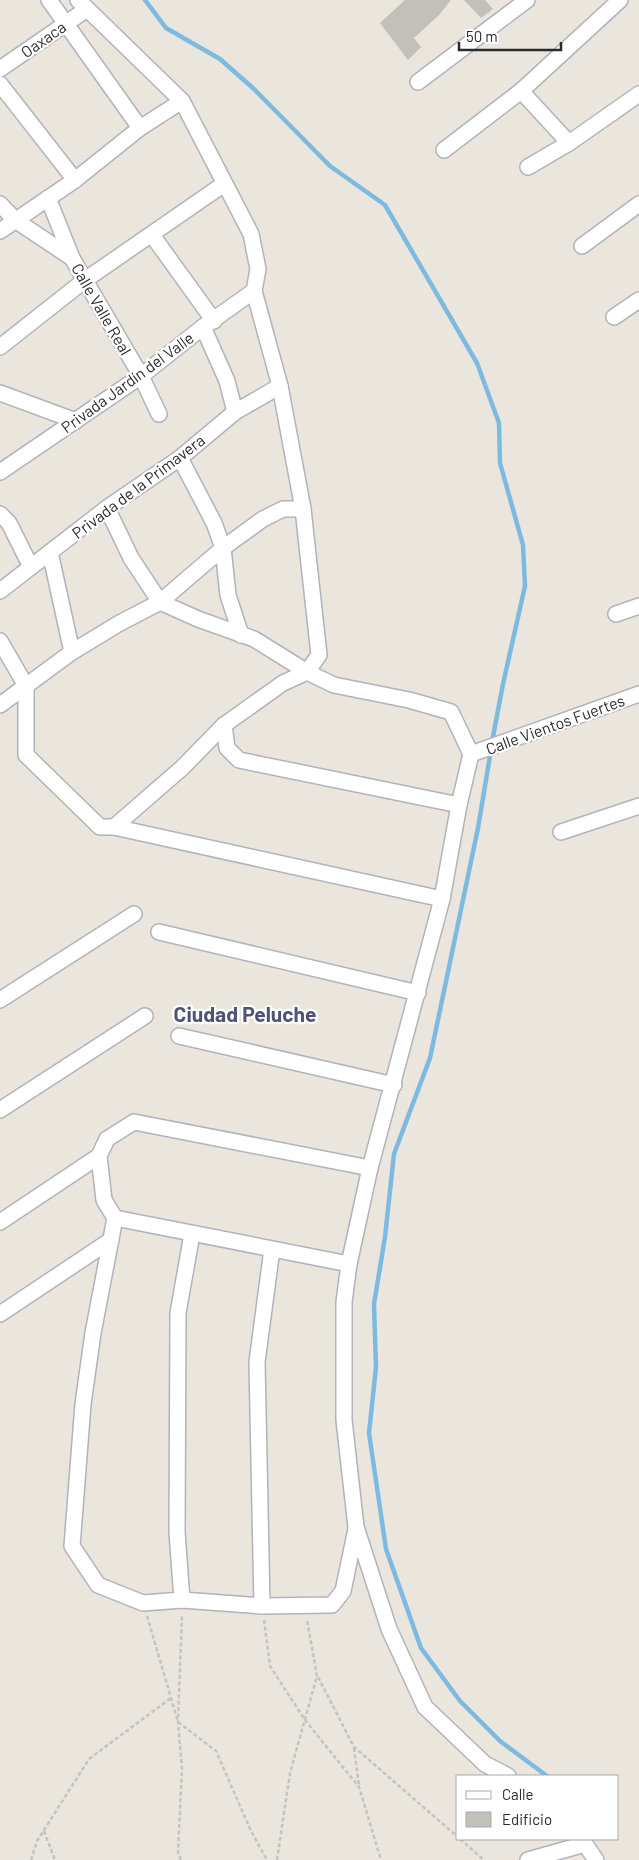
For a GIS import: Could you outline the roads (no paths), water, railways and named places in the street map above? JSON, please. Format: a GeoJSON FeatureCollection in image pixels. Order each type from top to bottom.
{"type":"FeatureCollection","features":[{"type":"Feature","properties":{"kind":"street"},"geometry":{"type":"LineString","coordinates":[[49,0],[140,128]]}},
{"type":"Feature","properties":{"kind":"street"},"geometry":{"type":"LineString","coordinates":[[418,82],[527,0]]}},
{"type":"Feature","properties":{"kind":"street"},"geometry":{"type":"LineString","coordinates":[[444,150],[521,91],[620,0]]}},
{"type":"Feature","properties":{"kind":"street"},"geometry":{"type":"LineString","coordinates":[[82,5],[182,101],[251,234],[258,269],[254,291],[280,386],[303,509],[318,655],[307,672],[283,683],[224,725],[183,767],[114,827]]}},
{"type":"Feature","properties":{"kind":"street","name":"Oaxaca"},"geometry":{"type":"LineString","coordinates":[[0,70],[66,24],[82,5]]}},
{"type":"Feature","properties":{"kind":"street"},"geometry":{"type":"LineString","coordinates":[[0,84],[75,180]]}},
{"type":"Feature","properties":{"kind":"street"},"geometry":{"type":"LineString","coordinates":[[521,91],[569,143]]}},
{"type":"Feature","properties":{"kind":"street"},"geometry":{"type":"LineString","coordinates":[[528,167],[569,143],[639,94]]}},
{"type":"Feature","properties":{"kind":"street"},"geometry":{"type":"LineString","coordinates":[[0,231],[75,180],[140,128],[182,101]]}},
{"type":"Feature","properties":{"kind":"street"},"geometry":{"type":"LineString","coordinates":[[0,347],[85,280],[224,184]]}},
{"type":"Feature","properties":{"kind":"street"},"geometry":{"type":"LineString","coordinates":[[48,198],[72,258]]}},
{"type":"Feature","properties":{"kind":"street","name":"Calle Valle Real"},"geometry":{"type":"LineString","coordinates":[[0,204],[14,220],[72,258],[140,376],[159,414]]}},
{"type":"Feature","properties":{"kind":"street"},"geometry":{"type":"LineString","coordinates":[[582,246],[639,204]]}},
{"type":"Feature","properties":{"kind":"street"},"geometry":{"type":"LineString","coordinates":[[152,235],[208,324],[235,412]]}},
{"type":"Feature","properties":{"kind":"street","name":"Privada Jardín del Valle"},"geometry":{"type":"LineString","coordinates":[[0,472],[140,376],[254,291]]}},
{"type":"Feature","properties":{"kind":"street"},"geometry":{"type":"LineString","coordinates":[[614,317],[639,300]]}},
{"type":"Feature","properties":{"kind":"street","name":"Privada de la Primavera"},"geometry":{"type":"LineString","coordinates":[[0,591],[107,508],[180,458],[235,412],[280,386]]}},
{"type":"Feature","properties":{"kind":"street"},"geometry":{"type":"LineString","coordinates":[[0,393],[76,420]]}},
{"type":"Feature","properties":{"kind":"street"},"geometry":{"type":"LineString","coordinates":[[180,458],[214,523],[223,548],[228,595],[241,635]]}},
{"type":"Feature","properties":{"kind":"street"},"geometry":{"type":"LineString","coordinates":[[107,508],[131,558],[160,602],[198,620],[254,639],[307,672],[334,685],[409,700],[451,712],[477,752],[459,805],[442,899],[394,1085],[370,1168],[349,1264],[344,1302],[344,1420],[356,1527],[389,1629],[425,1707],[485,1764],[506,1775]]}},
{"type":"Feature","properties":{"kind":"street"},"geometry":{"type":"LineString","coordinates":[[0,705],[72,652],[118,624],[160,602],[223,548],[274,512],[283,509],[303,509]]}},
{"type":"Feature","properties":{"kind":"street"},"geometry":{"type":"LineString","coordinates":[[0,514],[8,523],[31,567]]}},
{"type":"Feature","properties":{"kind":"street"},"geometry":{"type":"LineString","coordinates":[[50,552],[72,652]]}},
{"type":"Feature","properties":{"kind":"street"},"geometry":{"type":"LineString","coordinates":[[616,614],[639,606]]}},
{"type":"Feature","properties":{"kind":"street"},"geometry":{"type":"LineString","coordinates":[[0,642],[26,686],[26,755],[100,827],[114,827],[442,899]]}},
{"type":"Feature","properties":{"kind":"street","name":"Calle Vientos Fuertes"},"geometry":{"type":"LineString","coordinates":[[477,752],[639,694]]}},
{"type":"Feature","properties":{"kind":"street"},"geometry":{"type":"LineString","coordinates":[[224,725],[227,748],[239,760],[459,805]]}},
{"type":"Feature","properties":{"kind":"street"},"geometry":{"type":"LineString","coordinates":[[560,832],[639,806]]}},
{"type":"Feature","properties":{"kind":"street"},"geometry":{"type":"LineString","coordinates":[[0,1000],[134,914]]}},
{"type":"Feature","properties":{"kind":"street"},"geometry":{"type":"LineString","coordinates":[[159,932],[418,993]]}},
{"type":"Feature","properties":{"kind":"street"},"geometry":{"type":"LineString","coordinates":[[0,1110],[145,1016]]}},
{"type":"Feature","properties":{"kind":"street"},"geometry":{"type":"LineString","coordinates":[[179,1036],[394,1085]]}},
{"type":"Feature","properties":{"kind":"street"},"geometry":{"type":"LineString","coordinates":[[0,1222],[99,1156],[107,1139],[134,1122],[370,1168]]}},
{"type":"Feature","properties":{"kind":"street"},"geometry":{"type":"LineString","coordinates":[[99,1156],[104,1200],[115,1218],[83,1404],[72,1546],[98,1585],[143,1603],[182,1600],[262,1606],[305,1607],[332,1605],[342,1591],[356,1527]]}},
{"type":"Feature","properties":{"kind":"street"},"geometry":{"type":"LineString","coordinates":[[115,1218],[349,1264]]}},
{"type":"Feature","properties":{"kind":"street"},"geometry":{"type":"LineString","coordinates":[[182,1600],[177,1532],[178,1313],[192,1234]]}},
{"type":"Feature","properties":{"kind":"street"},"geometry":{"type":"LineString","coordinates":[[0,1314],[111,1240]]}},
{"type":"Feature","properties":{"kind":"street"},"geometry":{"type":"LineString","coordinates":[[262,1606],[256,1362],[272,1249]]}},
{"type":"Feature","properties":{"kind":"street"},"geometry":{"type":"LineString","coordinates":[[528,1860],[583,1842],[596,1860]]}},
{"type":"Feature","properties":{"kind":"waterway"},"geometry":{"type":"LineString","coordinates":[[145,0],[166,28],[220,59],[254,89],[330,166],[385,205],[477,363],[499,423],[500,463],[523,545],[525,586],[492,742]]}},
{"type":"Feature","properties":{"kind":"waterway"},"geometry":{"type":"LineString","coordinates":[[491,750],[478,828],[430,1058],[394,1154],[385,1237],[374,1304],[376,1367],[369,1433],[386,1549],[421,1648],[460,1701],[500,1741],[546,1775]]}},
{"type":"Feature","properties":{"kind":"district","name":"Ciudad Peluche"},"geometry":{"type":"Point","coordinates":[245,1013]}}]}
